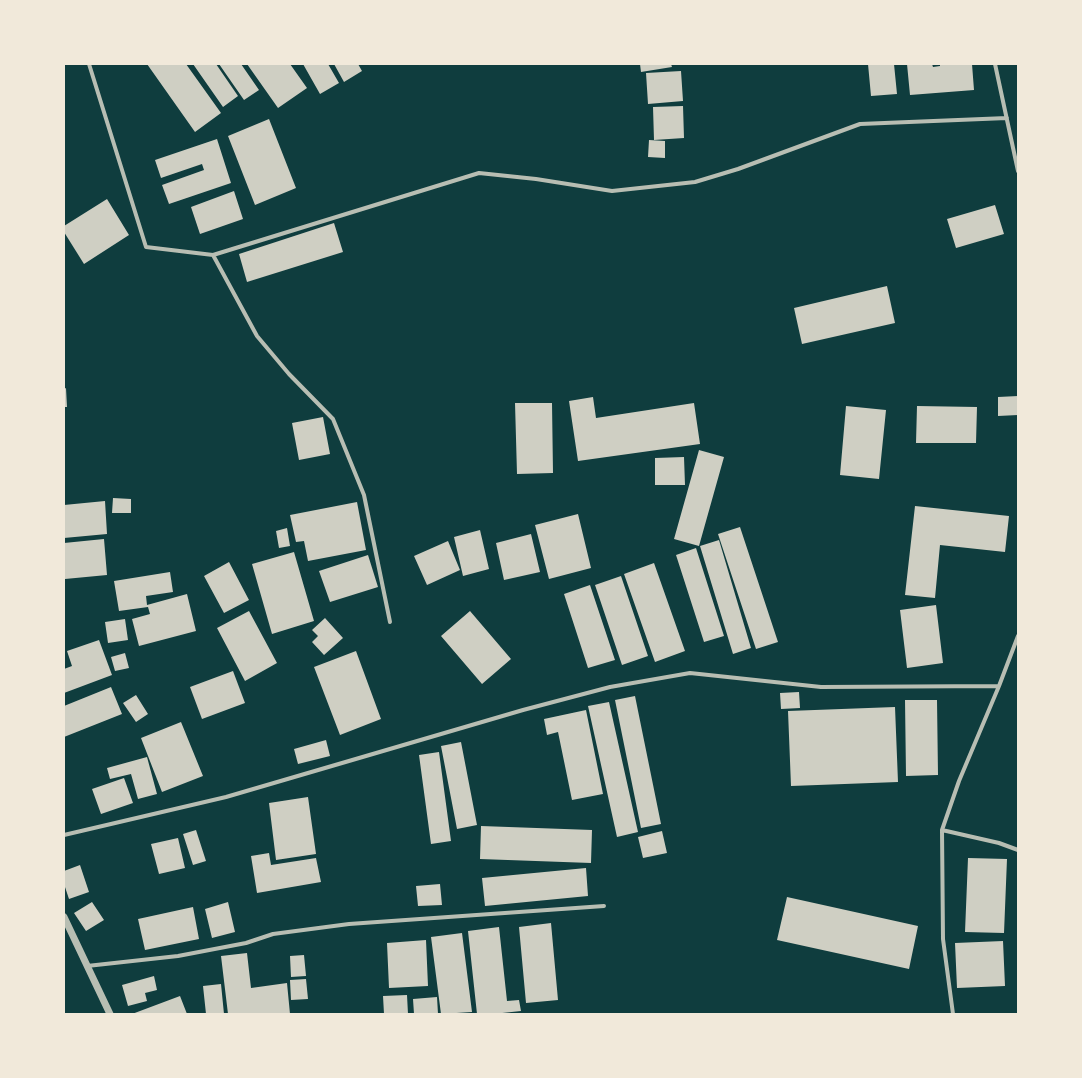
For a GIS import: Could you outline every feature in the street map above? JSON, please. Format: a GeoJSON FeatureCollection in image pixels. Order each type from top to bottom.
{"type":"FeatureCollection","features":[{"type":"Feature","properties":{"kind":"street"},"geometry":{"type":"LineString","coordinates":[[89,64],[146,247],[213,255],[480,173],[536,179],[612,191],[695,182],[738,169],[860,124],[1007,118]]}},
{"type":"Feature","properties":{"kind":"street"},"geometry":{"type":"LineString","coordinates":[[995,64],[1018,171]]}},
{"type":"Feature","properties":{"kind":"street"},"geometry":{"type":"LineString","coordinates":[[213,255],[256,336],[289,374],[333,419],[364,494],[390,622]]}},
{"type":"Feature","properties":{"kind":"street"},"geometry":{"type":"LineString","coordinates":[[953,1014],[942,939],[942,830],[959,781],[999,686],[1018,636]]}},
{"type":"Feature","properties":{"kind":"street"},"geometry":{"type":"LineString","coordinates":[[64,835],[226,797],[523,710],[610,687],[690,673],[821,687],[999,686]]}},
{"type":"Feature","properties":{"kind":"street"},"geometry":{"type":"LineString","coordinates":[[942,830],[999,843],[1018,850]]}},
{"type":"Feature","properties":{"kind":"street"},"geometry":{"type":"LineString","coordinates":[[87,966],[178,956],[246,943],[273,934],[349,924],[604,906]]}},
{"type":"Feature","properties":{"kind":"street"},"geometry":{"type":"LineString","coordinates":[[64,917],[110,1014]]}},
{"type":"Feature","properties":{"kind":"building"},"geometry":{"type":"Polygon","coordinates":[[[147,64],[186,64],[221,113],[195,132],[147,64]]]}},
{"type":"Feature","properties":{"kind":"building"},"geometry":{"type":"Polygon","coordinates":[[[193,64],[216,64],[238,96],[223,107],[193,64]]]}},
{"type":"Feature","properties":{"kind":"building"},"geometry":{"type":"Polygon","coordinates":[[[219,64],[241,64],[259,90],[244,100],[219,64]]]}},
{"type":"Feature","properties":{"kind":"building"},"geometry":{"type":"Polygon","coordinates":[[[247,64],[290,64],[307,88],[278,108],[247,64]]]}},
{"type":"Feature","properties":{"kind":"building"},"geometry":{"type":"Polygon","coordinates":[[[303,64],[328,64],[339,83],[320,94],[303,64]]]}},
{"type":"Feature","properties":{"kind":"building"},"geometry":{"type":"Polygon","coordinates":[[[334,64],[358,64],[362,71],[344,82],[334,64]]]}},
{"type":"Feature","properties":{"kind":"building"},"geometry":{"type":"Polygon","coordinates":[[[640,64],[671,64],[672,67],[641,72],[640,64]]]}},
{"type":"Feature","properties":{"kind":"building"},"geometry":{"type":"Polygon","coordinates":[[[868,64],[894,64],[897,94],[871,96],[868,64]]]}},
{"type":"Feature","properties":{"kind":"building"},"geometry":{"type":"Polygon","coordinates":[[[907,64],[932,64],[933,67],[940,66],[940,64],[972,64],[974,90],[910,95],[907,64]]]}},
{"type":"Feature","properties":{"kind":"building"},"geometry":{"type":"Polygon","coordinates":[[[681,71],[683,101],[648,104],[646,73],[681,71]]]}},
{"type":"Feature","properties":{"kind":"building"},"geometry":{"type":"Polygon","coordinates":[[[683,106],[684,138],[654,140],[653,107],[683,106]]]}},
{"type":"Feature","properties":{"kind":"building"},"geometry":{"type":"Polygon","coordinates":[[[269,119],[296,188],[255,205],[228,136],[269,119]]]}},
{"type":"Feature","properties":{"kind":"building"},"geometry":{"type":"Polygon","coordinates":[[[217,139],[231,183],[169,204],[162,185],[204,170],[202,164],[161,178],[155,160],[217,139]]]}},
{"type":"Feature","properties":{"kind":"building"},"geometry":{"type":"Polygon","coordinates":[[[649,140],[665,141],[665,158],[648,157],[649,140]]]}},
{"type":"Feature","properties":{"kind":"building"},"geometry":{"type":"Polygon","coordinates":[[[234,191],[243,219],[200,234],[191,207],[234,191]]]}},
{"type":"Feature","properties":{"kind":"building"},"geometry":{"type":"Polygon","coordinates":[[[107,199],[129,235],[84,264],[64,232],[64,226],[107,199]]]}},
{"type":"Feature","properties":{"kind":"building"},"geometry":{"type":"Polygon","coordinates":[[[995,205],[1004,234],[956,248],[947,219],[995,205]]]}},
{"type":"Feature","properties":{"kind":"building"},"geometry":{"type":"Polygon","coordinates":[[[334,223],[343,252],[247,282],[239,254],[334,223]]]}},
{"type":"Feature","properties":{"kind":"building"},"geometry":{"type":"Polygon","coordinates":[[[887,286],[895,323],[802,344],[794,308],[887,286]]]}},
{"type":"Feature","properties":{"kind":"building"},"geometry":{"type":"Polygon","coordinates":[[[66,388],[67,407],[64,407],[64,389],[66,388]]]}},
{"type":"Feature","properties":{"kind":"building"},"geometry":{"type":"Polygon","coordinates":[[[1018,396],[1018,415],[998,416],[998,397],[1018,396]]]}},
{"type":"Feature","properties":{"kind":"building"},"geometry":{"type":"Polygon","coordinates":[[[593,397],[596,418],[694,403],[700,444],[578,461],[569,401],[593,397]]]}},
{"type":"Feature","properties":{"kind":"building"},"geometry":{"type":"Polygon","coordinates":[[[515,403],[552,403],[553,473],[517,474],[515,403]]]}},
{"type":"Feature","properties":{"kind":"building"},"geometry":{"type":"Polygon","coordinates":[[[846,406],[886,410],[879,479],[840,475],[846,406]]]}},
{"type":"Feature","properties":{"kind":"building"},"geometry":{"type":"Polygon","coordinates":[[[917,406],[977,407],[976,443],[916,443],[917,406]]]}},
{"type":"Feature","properties":{"kind":"building"},"geometry":{"type":"Polygon","coordinates":[[[323,417],[330,454],[299,460],[292,423],[323,417]]]}},
{"type":"Feature","properties":{"kind":"building"},"geometry":{"type":"Polygon","coordinates":[[[699,450],[724,457],[699,546],[674,539],[699,450]]]}},
{"type":"Feature","properties":{"kind":"building"},"geometry":{"type":"Polygon","coordinates":[[[684,457],[685,485],[655,485],[655,458],[684,457]]]}},
{"type":"Feature","properties":{"kind":"building"},"geometry":{"type":"Polygon","coordinates":[[[113,498],[131,499],[131,513],[112,513],[113,498]]]}},
{"type":"Feature","properties":{"kind":"building"},"geometry":{"type":"Polygon","coordinates":[[[105,501],[107,534],[64,538],[64,505],[105,501]]]}},
{"type":"Feature","properties":{"kind":"building"},"geometry":{"type":"Polygon","coordinates":[[[357,502],[366,550],[308,561],[304,541],[296,542],[290,515],[357,502]]]}},
{"type":"Feature","properties":{"kind":"building"},"geometry":{"type":"Polygon","coordinates":[[[915,506],[1009,516],[1005,552],[940,545],[935,598],[905,595],[915,506]]]}},
{"type":"Feature","properties":{"kind":"building"},"geometry":{"type":"Polygon","coordinates":[[[578,514],[591,568],[549,579],[535,525],[578,514]]]}},
{"type":"Feature","properties":{"kind":"building"},"geometry":{"type":"Polygon","coordinates":[[[740,527],[778,642],[756,649],[718,534],[740,527]]]}},
{"type":"Feature","properties":{"kind":"building"},"geometry":{"type":"Polygon","coordinates":[[[287,528],[290,546],[279,548],[276,531],[287,528]]]}},
{"type":"Feature","properties":{"kind":"building"},"geometry":{"type":"Polygon","coordinates":[[[480,530],[489,569],[463,576],[454,537],[480,530]]]}},
{"type":"Feature","properties":{"kind":"building"},"geometry":{"type":"Polygon","coordinates":[[[531,534],[540,572],[504,580],[496,543],[531,534]]]}},
{"type":"Feature","properties":{"kind":"building"},"geometry":{"type":"Polygon","coordinates":[[[104,539],[107,575],[65,579],[64,543],[104,539]]]}},
{"type":"Feature","properties":{"kind":"building"},"geometry":{"type":"Polygon","coordinates":[[[719,540],[751,648],[733,654],[700,546],[719,540]]]}},
{"type":"Feature","properties":{"kind":"building"},"geometry":{"type":"Polygon","coordinates":[[[448,541],[460,570],[427,585],[414,556],[448,541]]]}},
{"type":"Feature","properties":{"kind":"building"},"geometry":{"type":"Polygon","coordinates":[[[696,548],[724,636],[704,642],[676,555],[696,548]]]}},
{"type":"Feature","properties":{"kind":"building"},"geometry":{"type":"Polygon","coordinates":[[[294,552],[314,621],[272,634],[252,564],[294,552]]]}},
{"type":"Feature","properties":{"kind":"building"},"geometry":{"type":"Polygon","coordinates":[[[368,555],[378,587],[330,602],[319,571],[368,555]]]}},
{"type":"Feature","properties":{"kind":"building"},"geometry":{"type":"Polygon","coordinates":[[[229,562],[249,600],[224,613],[204,576],[229,562]]]}},
{"type":"Feature","properties":{"kind":"building"},"geometry":{"type":"Polygon","coordinates":[[[654,563],[685,651],[655,662],[624,574],[654,563]]]}},
{"type":"Feature","properties":{"kind":"building"},"geometry":{"type":"Polygon","coordinates":[[[170,572],[173,592],[146,596],[147,605],[187,594],[196,631],[139,646],[132,619],[150,614],[148,607],[119,611],[114,581],[170,572]]]}},
{"type":"Feature","properties":{"kind":"building"},"geometry":{"type":"Polygon","coordinates":[[[621,576],[648,656],[622,665],[595,585],[621,576]]]}},
{"type":"Feature","properties":{"kind":"building"},"geometry":{"type":"Polygon","coordinates":[[[590,585],[615,660],[588,668],[564,594],[590,585]]]}},
{"type":"Feature","properties":{"kind":"building"},"geometry":{"type":"Polygon","coordinates":[[[936,605],[943,663],[907,668],[900,610],[936,605]]]}},
{"type":"Feature","properties":{"kind":"building"},"geometry":{"type":"Polygon","coordinates":[[[249,611],[277,663],[245,681],[217,628],[249,611]]]}},
{"type":"Feature","properties":{"kind":"building"},"geometry":{"type":"Polygon","coordinates":[[[470,611],[511,659],[482,684],[441,636],[470,611]]]}},
{"type":"Feature","properties":{"kind":"building"},"geometry":{"type":"Polygon","coordinates":[[[325,618],[343,638],[324,655],[312,642],[318,636],[312,630],[325,618]]]}},
{"type":"Feature","properties":{"kind":"building"},"geometry":{"type":"Polygon","coordinates":[[[125,619],[128,640],[108,643],[105,622],[125,619]]]}},
{"type":"Feature","properties":{"kind":"building"},"geometry":{"type":"Polygon","coordinates":[[[99,640],[112,675],[64,693],[64,669],[72,666],[67,651],[99,640]]]}},
{"type":"Feature","properties":{"kind":"building"},"geometry":{"type":"Polygon","coordinates":[[[356,651],[381,719],[340,735],[314,667],[356,651]]]}},
{"type":"Feature","properties":{"kind":"building"},"geometry":{"type":"Polygon","coordinates":[[[125,653],[129,668],[115,671],[111,657],[125,653]]]}},
{"type":"Feature","properties":{"kind":"building"},"geometry":{"type":"Polygon","coordinates":[[[233,671],[245,703],[202,719],[190,687],[233,671]]]}},
{"type":"Feature","properties":{"kind":"building"},"geometry":{"type":"Polygon","coordinates":[[[111,687],[122,714],[64,737],[64,706],[111,687]]]}},
{"type":"Feature","properties":{"kind":"building"},"geometry":{"type":"Polygon","coordinates":[[[799,692],[800,708],[781,709],[780,693],[799,692]]]}},
{"type":"Feature","properties":{"kind":"building"},"geometry":{"type":"Polygon","coordinates":[[[136,695],[148,714],[136,722],[123,703],[136,695]]]}},
{"type":"Feature","properties":{"kind":"building"},"geometry":{"type":"Polygon","coordinates":[[[635,696],[661,824],[641,828],[615,700],[635,696]]]}},
{"type":"Feature","properties":{"kind":"building"},"geometry":{"type":"Polygon","coordinates":[[[905,700],[937,700],[938,775],[906,776],[905,700]]]}},
{"type":"Feature","properties":{"kind":"building"},"geometry":{"type":"Polygon","coordinates":[[[609,702],[638,832],[617,837],[588,706],[609,702]]]}},
{"type":"Feature","properties":{"kind":"building"},"geometry":{"type":"Polygon","coordinates":[[[895,707],[898,782],[791,786],[788,711],[895,707]]]}},
{"type":"Feature","properties":{"kind":"building"},"geometry":{"type":"Polygon","coordinates":[[[586,710],[603,794],[572,800],[558,732],[547,735],[544,719],[586,710]]]}},
{"type":"Feature","properties":{"kind":"building"},"geometry":{"type":"Polygon","coordinates":[[[181,722],[203,776],[162,792],[141,738],[181,722]]]}},
{"type":"Feature","properties":{"kind":"building"},"geometry":{"type":"Polygon","coordinates":[[[326,740],[330,756],[298,764],[294,749],[326,740]]]}},
{"type":"Feature","properties":{"kind":"building"},"geometry":{"type":"Polygon","coordinates":[[[461,742],[477,825],[457,829],[441,746],[461,742]]]}},
{"type":"Feature","properties":{"kind":"building"},"geometry":{"type":"Polygon","coordinates":[[[439,752],[451,841],[431,844],[419,755],[439,752]]]}},
{"type":"Feature","properties":{"kind":"building"},"geometry":{"type":"Polygon","coordinates":[[[147,757],[157,794],[138,799],[131,774],[110,779],[107,768],[147,757]]]}},
{"type":"Feature","properties":{"kind":"building"},"geometry":{"type":"Polygon","coordinates":[[[124,778],[133,803],[101,814],[92,789],[124,778]]]}},
{"type":"Feature","properties":{"kind":"building"},"geometry":{"type":"Polygon","coordinates":[[[308,797],[316,854],[276,860],[269,803],[308,797]]]}},
{"type":"Feature","properties":{"kind":"building"},"geometry":{"type":"Polygon","coordinates":[[[481,826],[592,830],[591,863],[480,859],[481,826]]]}},
{"type":"Feature","properties":{"kind":"building"},"geometry":{"type":"Polygon","coordinates":[[[196,830],[206,861],[193,865],[183,834],[196,830]]]}},
{"type":"Feature","properties":{"kind":"building"},"geometry":{"type":"Polygon","coordinates":[[[662,831],[667,853],[643,858],[638,837],[662,831]]]}},
{"type":"Feature","properties":{"kind":"building"},"geometry":{"type":"Polygon","coordinates":[[[178,838],[185,868],[159,874],[151,844],[178,838]]]}},
{"type":"Feature","properties":{"kind":"building"},"geometry":{"type":"Polygon","coordinates":[[[269,853],[271,865],[316,858],[321,882],[257,893],[251,856],[269,853]]]}},
{"type":"Feature","properties":{"kind":"building"},"geometry":{"type":"Polygon","coordinates":[[[968,858],[1007,859],[1004,933],[965,932],[968,858]]]}},
{"type":"Feature","properties":{"kind":"building"},"geometry":{"type":"Polygon","coordinates":[[[80,865],[89,892],[69,899],[64,884],[64,871],[80,865]]]}},
{"type":"Feature","properties":{"kind":"building"},"geometry":{"type":"Polygon","coordinates":[[[586,868],[588,896],[485,906],[482,878],[586,868]]]}},
{"type":"Feature","properties":{"kind":"building"},"geometry":{"type":"Polygon","coordinates":[[[440,884],[442,905],[418,906],[416,886],[440,884]]]}},
{"type":"Feature","properties":{"kind":"building"},"geometry":{"type":"Polygon","coordinates":[[[787,897],[918,926],[909,969],[777,940],[787,897]]]}},
{"type":"Feature","properties":{"kind":"building"},"geometry":{"type":"Polygon","coordinates":[[[92,902],[104,920],[86,931],[74,913],[92,902]]]}},
{"type":"Feature","properties":{"kind":"building"},"geometry":{"type":"Polygon","coordinates":[[[228,902],[235,932],[212,938],[205,909],[228,902]]]}},
{"type":"Feature","properties":{"kind":"building"},"geometry":{"type":"Polygon","coordinates":[[[193,907],[199,939],[145,950],[138,919],[193,907]]]}},
{"type":"Feature","properties":{"kind":"building"},"geometry":{"type":"Polygon","coordinates":[[[551,923],[558,1000],[526,1003],[519,927],[551,923]]]}},
{"type":"Feature","properties":{"kind":"building"},"geometry":{"type":"Polygon","coordinates":[[[499,927],[507,1001],[519,1000],[521,1011],[477,1014],[468,931],[499,927]]]}},
{"type":"Feature","properties":{"kind":"building"},"geometry":{"type":"Polygon","coordinates":[[[462,933],[472,1012],[441,1014],[431,937],[462,933]]]}},
{"type":"Feature","properties":{"kind":"building"},"geometry":{"type":"Polygon","coordinates":[[[426,940],[428,986],[389,988],[387,943],[426,940]]]}},
{"type":"Feature","properties":{"kind":"building"},"geometry":{"type":"Polygon","coordinates":[[[1003,941],[1005,986],[957,988],[955,943],[1003,941]]]}},
{"type":"Feature","properties":{"kind":"building"},"geometry":{"type":"Polygon","coordinates":[[[247,953],[251,988],[287,983],[290,1014],[228,1014],[221,956],[247,953]]]}},
{"type":"Feature","properties":{"kind":"building"},"geometry":{"type":"Polygon","coordinates":[[[304,955],[306,976],[291,977],[290,956],[304,955]]]}},
{"type":"Feature","properties":{"kind":"building"},"geometry":{"type":"Polygon","coordinates":[[[154,976],[157,990],[145,993],[147,1001],[128,1006],[122,985],[154,976]]]}},
{"type":"Feature","properties":{"kind":"building"},"geometry":{"type":"Polygon","coordinates":[[[306,979],[308,999],[291,1000],[290,980],[306,979]]]}},
{"type":"Feature","properties":{"kind":"building"},"geometry":{"type":"Polygon","coordinates":[[[221,984],[224,1014],[206,1014],[203,986],[221,984]]]}},
{"type":"Feature","properties":{"kind":"building"},"geometry":{"type":"Polygon","coordinates":[[[407,995],[408,1014],[384,1014],[383,996],[407,995]]]}},
{"type":"Feature","properties":{"kind":"building"},"geometry":{"type":"Polygon","coordinates":[[[180,996],[187,1014],[132,1014],[180,996]]]}},
{"type":"Feature","properties":{"kind":"building"},"geometry":{"type":"Polygon","coordinates":[[[437,997],[438,1014],[414,1014],[413,999],[437,997]]]}}]}
